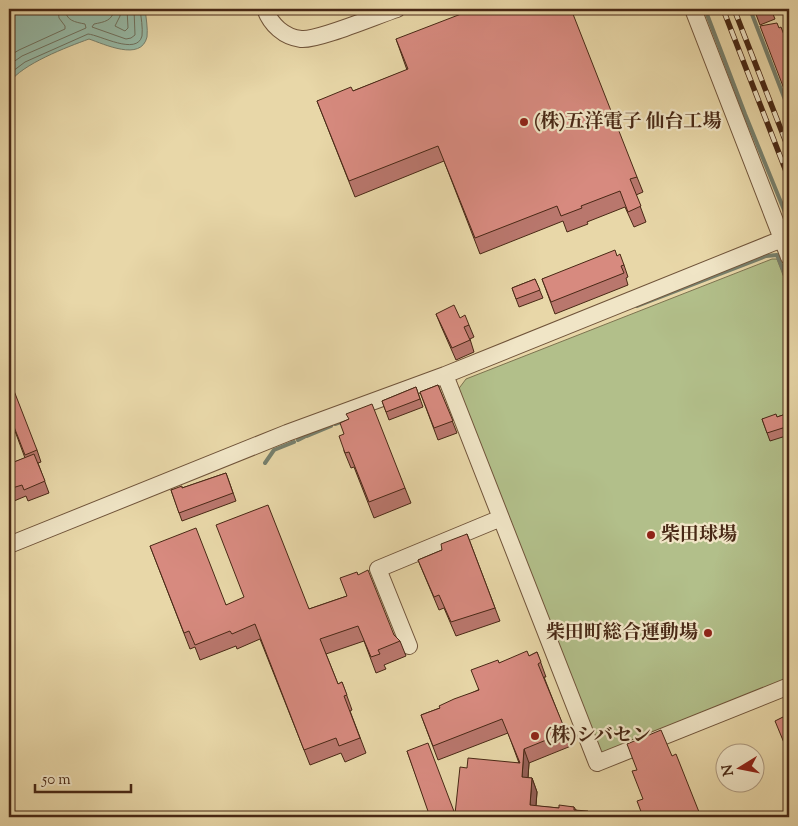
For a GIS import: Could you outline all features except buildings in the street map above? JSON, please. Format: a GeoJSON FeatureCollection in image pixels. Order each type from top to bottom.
{"type":"FeatureCollection","features":[{"type":"Feature","properties":{"kind":"street"},"geometry":{"type":"LineString","coordinates":[[265,9],[276,27],[287,36],[303,40],[397,9]]}},
{"type":"Feature","properties":{"kind":"street"},"geometry":{"type":"LineString","coordinates":[[692,9],[789,257]]}},
{"type":"Feature","properties":{"kind":"street"},"geometry":{"type":"LineString","coordinates":[[9,545],[287,433],[445,375],[782,239]]}},
{"type":"Feature","properties":{"kind":"street"},"geometry":{"type":"LineString","coordinates":[[445,375],[597,763],[789,686]]}},
{"type":"Feature","properties":{"kind":"street"},"geometry":{"type":"LineString","coordinates":[[409,646],[378,569],[501,518]]}},
{"type":"Feature","properties":{"kind":"green space","name":"柴田球場"},"geometry":{"type":"Polygon","coordinates":[[[772,259],[777,259],[789,291],[789,679],[600,755],[457,391],[466,379],[772,259]]]}},
{"type":"Feature","properties":{"kind":"water"},"geometry":{"type":"Polygon","coordinates":[[[9,9],[68,9],[89,13],[109,9],[145,9],[147,37],[138,49],[130,50],[112,47],[89,39],[57,51],[34,63],[15,76],[9,83],[9,9]]]}},
{"type":"Feature","properties":{"kind":"waterway"},"geometry":{"type":"LineString","coordinates":[[705,9],[789,222]]}},
{"type":"Feature","properties":{"kind":"waterway"},"geometry":{"type":"LineString","coordinates":[[750,9],[789,110]]}},
{"type":"Feature","properties":{"kind":"waterway"},"geometry":{"type":"LineString","coordinates":[[637,306],[766,256],[777,255],[789,284]]}},
{"type":"Feature","properties":{"kind":"waterway"},"geometry":{"type":"LineString","coordinates":[[335,424],[346,420]]}},
{"type":"Feature","properties":{"kind":"waterway"},"geometry":{"type":"LineString","coordinates":[[307,436],[331,426]]}},
{"type":"Feature","properties":{"kind":"waterway"},"geometry":{"type":"LineString","coordinates":[[298,440],[304,437]]}},
{"type":"Feature","properties":{"kind":"waterway"},"geometry":{"type":"LineString","coordinates":[[265,463],[274,450],[294,442]]}},
{"type":"Feature","properties":{"kind":"railway"},"geometry":{"type":"LineString","coordinates":[[723,9],[789,179]]}},
{"type":"Feature","properties":{"kind":"railway"},"geometry":{"type":"LineString","coordinates":[[734,9],[789,150]]}},
{"type":"Feature","properties":{"kind":"place","name":"(株)五洋電子 仙台工場"},"geometry":{"type":"Point","coordinates":[524,122]}},
{"type":"Feature","properties":{"kind":"place","name":"柴田球場"},"geometry":{"type":"Point","coordinates":[651,535]}},
{"type":"Feature","properties":{"kind":"place","name":"柴田町総合運動場"},"geometry":{"type":"Point","coordinates":[708,633]}},
{"type":"Feature","properties":{"kind":"place","name":"(株)シバセン"},"geometry":{"type":"Point","coordinates":[535,736]}}]}
